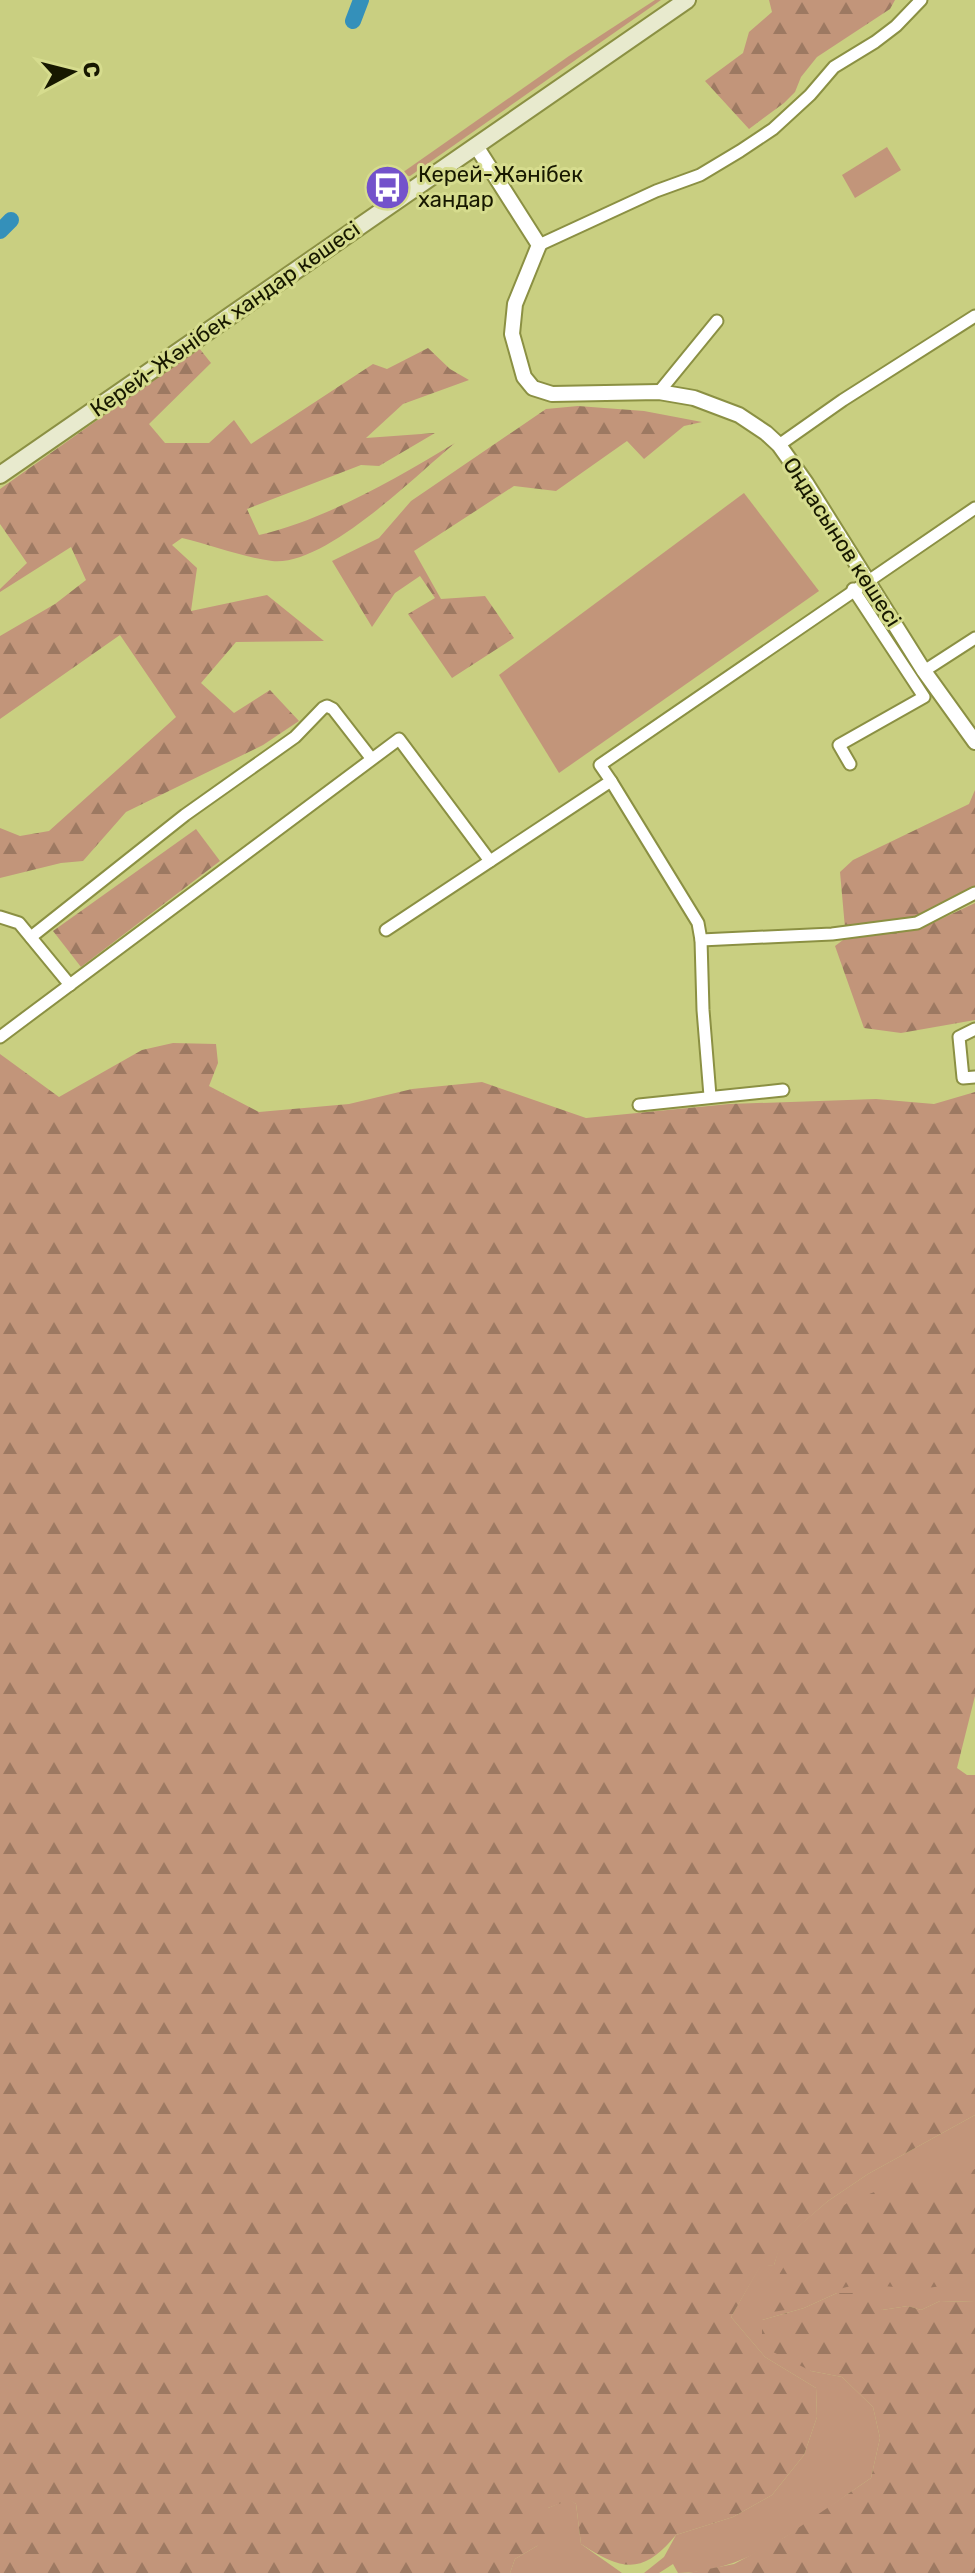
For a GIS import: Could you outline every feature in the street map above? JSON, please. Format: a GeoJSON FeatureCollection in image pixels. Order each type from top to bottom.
{"type":"FeatureCollection","features":[{"type":"Feature","properties":{"kind":"main road","name":"Керей-Жәнібек хандар көшесі"},"geometry":{"type":"LineString","coordinates":[[0,475],[687,0]]}},
{"type":"Feature","properties":{"kind":"street"},"geometry":{"type":"LineString","coordinates":[[476,146],[539,245],[656,191],[700,175],[740,151],[773,129],[810,95],[834,67],[896,26],[921,0]]}},
{"type":"Feature","properties":{"kind":"street","name":"Оңдасынов көшесі"},"geometry":{"type":"LineString","coordinates":[[539,245],[515,304],[512,334],[524,377],[533,388],[552,394],[659,392],[694,398],[739,415],[779,445],[860,585],[975,742]]}},
{"type":"Feature","properties":{"kind":"street"},"geometry":{"type":"LineString","coordinates":[[779,445],[843,400],[975,316]]}},
{"type":"Feature","properties":{"kind":"street"},"geometry":{"type":"LineString","coordinates":[[659,392],[717,321]]}},
{"type":"Feature","properties":{"kind":"street"},"geometry":{"type":"LineString","coordinates":[[710,1096],[698,923],[600,765],[975,508]]}},
{"type":"Feature","properties":{"kind":"street"},"geometry":{"type":"LineString","coordinates":[[850,764],[839,745],[924,697],[860,585]]}},
{"type":"Feature","properties":{"kind":"street"},"geometry":{"type":"LineString","coordinates":[[924,671],[975,638]]}},
{"type":"Feature","properties":{"kind":"street"},"geometry":{"type":"LineString","coordinates":[[31,937],[185,815],[298,735],[323,708],[333,709],[371,758]]}},
{"type":"Feature","properties":{"kind":"street"},"geometry":{"type":"LineString","coordinates":[[0,1037],[399,739],[490,861]]}},
{"type":"Feature","properties":{"kind":"street"},"geometry":{"type":"LineString","coordinates":[[386,930],[611,781]]}},
{"type":"Feature","properties":{"kind":"street"},"geometry":{"type":"LineString","coordinates":[[701,940],[832,934],[917,923],[975,893]]}},
{"type":"Feature","properties":{"kind":"street"},"geometry":{"type":"LineString","coordinates":[[0,917],[19,923],[70,985]]}},
{"type":"Feature","properties":{"kind":"street"},"geometry":{"type":"LineString","coordinates":[[975,1029],[959,1037],[963,1078],[975,1077]]}},
{"type":"Feature","properties":{"kind":"street"},"geometry":{"type":"LineString","coordinates":[[639,1105],[783,1090]]}},
{"type":"Feature","properties":{"kind":"green space"},"geometry":{"type":"Polygon","coordinates":[[[655,0],[661,0],[410,176],[399,175],[569,56],[655,0]]]}},
{"type":"Feature","properties":{"kind":"green space"},"geometry":{"type":"Polygon","coordinates":[[[769,0],[895,0],[890,9],[817,57],[801,77],[795,92],[749,129],[705,81],[743,53],[749,32],[772,12],[769,0]]]}},
{"type":"Feature","properties":{"kind":"green space"},"geometry":{"type":"Polygon","coordinates":[[[887,147],[901,170],[855,198],[842,175],[887,147]]]}},
{"type":"Feature","properties":{"kind":"green space"},"geometry":{"type":"Polygon","coordinates":[[[199,348],[211,363],[149,424],[165,443],[209,443],[234,420],[251,444],[373,364],[387,369],[428,348],[450,369],[469,380],[403,404],[366,438],[435,433],[379,466],[361,465],[247,509],[259,535],[335,509],[455,443],[343,535],[293,559],[261,559],[182,538],[172,545],[197,568],[191,611],[267,595],[324,641],[236,642],[201,683],[234,713],[270,690],[299,721],[263,745],[126,812],[83,861],[61,863],[0,878],[0,828],[20,836],[49,831],[176,717],[120,635],[0,719],[0,636],[55,604],[86,580],[71,547],[0,592],[27,563],[0,524],[0,489],[199,348]]]}},
{"type":"Feature","properties":{"kind":"green space"},"geometry":{"type":"Polygon","coordinates":[[[578,406],[644,411],[702,422],[684,426],[644,459],[627,441],[556,491],[514,486],[414,551],[441,599],[485,596],[514,638],[452,678],[408,614],[435,598],[420,576],[395,593],[372,627],[332,561],[379,538],[411,501],[546,409],[578,406]]]}},
{"type":"Feature","properties":{"kind":"green space"},"geometry":{"type":"Polygon","coordinates":[[[744,493],[819,591],[559,773],[499,675],[744,493]]]}},
{"type":"Feature","properties":{"kind":"green space"},"geometry":{"type":"Polygon","coordinates":[[[975,790],[975,886],[914,918],[845,928],[840,872],[853,860],[969,804],[975,790]]]}},
{"type":"Feature","properties":{"kind":"green space"},"geometry":{"type":"Polygon","coordinates":[[[196,829],[220,861],[81,967],[53,931],[196,829]]]}},
{"type":"Feature","properties":{"kind":"green space"},"geometry":{"type":"Polygon","coordinates":[[[975,903],[975,1020],[901,1033],[864,1028],[835,946],[843,940],[924,927],[975,903]]]}},
{"type":"Feature","properties":{"kind":"green space"},"geometry":{"type":"Polygon","coordinates":[[[173,1043],[216,1044],[218,1063],[209,1086],[259,1112],[349,1104],[412,1089],[482,1082],[586,1118],[729,1104],[876,1099],[934,1104],[975,1092],[975,1696],[957,1768],[967,1775],[975,1775],[975,2115],[868,2174],[828,2201],[782,2241],[774,2265],[760,2267],[731,2317],[765,2357],[816,2388],[817,2417],[804,2455],[772,2495],[733,2517],[676,2535],[654,2557],[643,2562],[622,2564],[581,2544],[576,2504],[569,2500],[548,2508],[550,2531],[537,2546],[515,2559],[510,2573],[0,2573],[0,1054],[59,1097],[142,1050],[173,1043]]]}},
{"type":"Feature","properties":{"kind":"green space"},"geometry":{"type":"Polygon","coordinates":[[[975,2115],[975,2302],[940,2301],[921,2310],[908,2306],[882,2310],[837,2293],[804,2308],[762,2320],[811,2371],[842,2377],[873,2407],[880,2438],[871,2478],[780,2540],[731,2564],[705,2571],[678,2573],[673,2564],[659,2573],[644,2573],[664,2557],[676,2535],[733,2517],[772,2495],[804,2455],[817,2417],[816,2388],[765,2357],[731,2317],[760,2266],[774,2265],[781,2241],[828,2201],[868,2174],[975,2115]]]}},
{"type":"Feature","properties":{"kind":"green space"},"geometry":{"type":"Polygon","coordinates":[[[975,2169],[975,2282],[925,2288],[852,2286],[789,2309],[768,2312],[759,2309],[793,2251],[820,2223],[847,2203],[916,2178],[949,2180],[975,2169]]]}},
{"type":"Feature","properties":{"kind":"green space"},"geometry":{"type":"Polygon","coordinates":[[[837,2293],[870,2293],[882,2310],[908,2306],[921,2310],[940,2301],[975,2302],[975,2573],[688,2573],[734,2564],[785,2537],[871,2478],[880,2438],[873,2407],[842,2377],[811,2371],[773,2352],[762,2335],[762,2320],[804,2308],[837,2293]]]}},
{"type":"Feature","properties":{"kind":"green space"},"geometry":{"type":"Polygon","coordinates":[[[569,2499],[576,2504],[581,2544],[622,2573],[510,2573],[515,2559],[537,2546],[548,2508],[569,2499]]]}},
{"type":"Feature","properties":{"kind":"waterway"},"geometry":{"type":"LineString","coordinates":[[353,21],[361,0]]}},
{"type":"Feature","properties":{"kind":"waterway"},"geometry":{"type":"LineString","coordinates":[[0,231],[11,220]]}},
{"type":"Feature","properties":{"kind":"place","name":"Керей-Жәнібек хандар"},"geometry":{"type":"Point","coordinates":[387,187]}}]}
